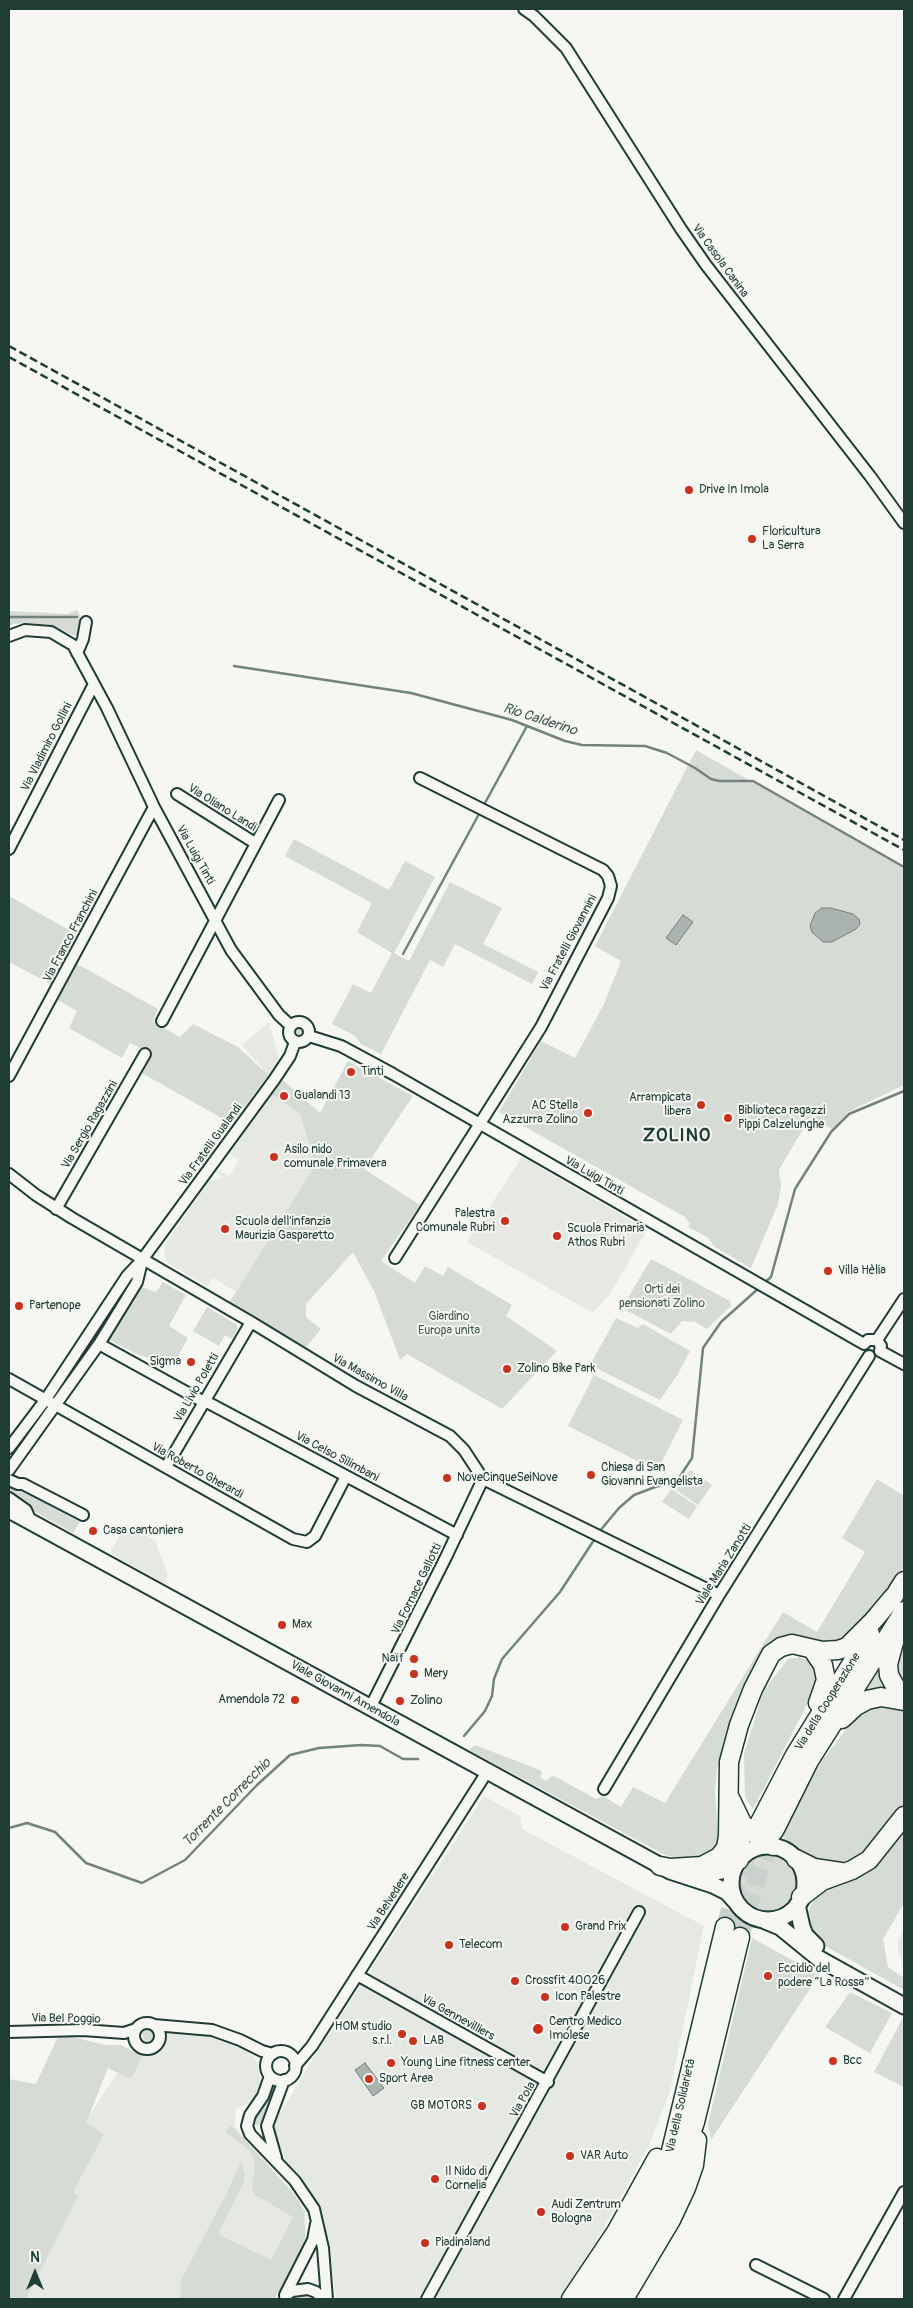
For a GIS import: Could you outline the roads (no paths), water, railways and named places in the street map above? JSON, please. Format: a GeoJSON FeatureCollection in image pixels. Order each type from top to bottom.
{"type":"FeatureCollection","features":[{"type":"Feature","properties":{"kind":"highway"},"geometry":{"type":"LineString","coordinates":[[660,1866],[671,1868],[702,1866],[719,1857],[726,1848],[728,1836],[729,1762],[739,1725],[765,1663],[771,1654],[792,1644],[812,1649],[838,1650],[846,1647],[873,1622],[900,1588]]}},
{"type":"Feature","properties":{"kind":"highway","name":"Via della Cooperazione"},"geometry":{"type":"LineString","coordinates":[[769,1834],[802,1758],[900,1588]]}},
{"type":"Feature","properties":{"kind":"highway","name":"Via della Cooperazione"},"geometry":{"type":"LineString","coordinates":[[802,1758],[904,1611]]}},
{"type":"Feature","properties":{"kind":"highway"},"geometry":{"type":"LineString","coordinates":[[904,1617],[890,1649],[888,1664],[889,1674],[904,1700]]}},
{"type":"Feature","properties":{"kind":"highway"},"geometry":{"type":"LineString","coordinates":[[802,1758],[826,1680],[823,1665],[812,1649]]}},
{"type":"Feature","properties":{"kind":"highway"},"geometry":{"type":"LineString","coordinates":[[802,1758],[856,1706],[867,1700],[881,1697],[904,1700]]}},
{"type":"Feature","properties":{"kind":"highway"},"geometry":{"type":"LineString","coordinates":[[728,1788],[737,1814],[750,1831],[769,1834]]}},
{"type":"Feature","properties":{"kind":"highway"},"geometry":{"type":"LineString","coordinates":[[737,1814],[740,1841],[738,1862]]}},
{"type":"Feature","properties":{"kind":"highway"},"geometry":{"type":"LineString","coordinates":[[799,1901],[822,1881],[842,1872],[852,1870],[869,1860],[904,1816]]}},
{"type":"Feature","properties":{"kind":"highway"},"geometry":{"type":"LineString","coordinates":[[796,1859],[814,1868],[842,1872]]}},
{"type":"Feature","properties":{"kind":"highway","name":"Via della Solidarietà"},"geometry":{"type":"LineString","coordinates":[[591,2299],[632,2233],[669,2159],[725,1927]]}},
{"type":"Feature","properties":{"kind":"highway","name":"Via della Solidarietà"},"geometry":{"type":"LineString","coordinates":[[606,2299],[651,2228],[677,2177],[695,2122],[740,1937]]}},
{"type":"Feature","properties":{"kind":"highway"},"geometry":{"type":"LineString","coordinates":[[571,2299],[616,2232],[653,2166],[675,2117],[689,2071]]}},
{"type":"Feature","properties":{"kind":"highway"},"geometry":{"type":"LineString","coordinates":[[624,2299],[671,2220],[686,2188],[694,2165],[705,2080]]}},
{"type":"Feature","properties":{"kind":"main road","name":"Viale Giovanni Amendola"},"geometry":{"type":"LineString","coordinates":[[9,1510],[660,1866],[682,1876],[714,1885],[727,1892],[736,1902]]}},
{"type":"Feature","properties":{"kind":"main road"},"geometry":{"type":"LineString","coordinates":[[904,1996],[822,1952],[805,1935],[799,1901],[804,1881],[803,1873],[796,1859],[769,1834],[738,1862],[731,1878],[731,1886],[736,1902],[750,1915],[780,1927],[818,1958],[904,2006]]}},
{"type":"Feature","properties":{"kind":"main road","name":"Viale Giovanni Amendola"},"geometry":{"type":"LineString","coordinates":[[682,1876],[706,1875],[721,1871],[738,1862]]}},
{"type":"Feature","properties":{"kind":"main road"},"geometry":{"type":"LineString","coordinates":[[759,1918],[780,1917],[799,1901]]}},
{"type":"Feature","properties":{"kind":"street","name":"Via Casola Canina"},"geometry":{"type":"LineString","coordinates":[[524,9],[536,12],[566,48],[706,265],[870,476],[904,523]]}},
{"type":"Feature","properties":{"kind":"street"},"geometry":{"type":"LineString","coordinates":[[77,653],[83,639],[86,622]]}},
{"type":"Feature","properties":{"kind":"street","name":"Via Luigi Tinti"},"geometry":{"type":"LineString","coordinates":[[9,636],[25,630],[51,632],[72,645],[94,684],[154,807],[231,950],[280,1015],[291,1026]]}},
{"type":"Feature","properties":{"kind":"street","name":"Via Vladimiro Gollini"},"geometry":{"type":"LineString","coordinates":[[9,849],[94,684]]}},
{"type":"Feature","properties":{"kind":"street","name":"Via Fratelli Giovannini"},"geometry":{"type":"LineString","coordinates":[[420,778],[603,870],[608,876],[611,886],[608,898],[541,1027],[479,1124]]}},
{"type":"Feature","properties":{"kind":"street","name":"Via Oliano Landi"},"geometry":{"type":"LineString","coordinates":[[176,794],[255,843]]}},
{"type":"Feature","properties":{"kind":"street","name":"Via Oliano Landi"},"geometry":{"type":"LineString","coordinates":[[162,1021],[279,800]]}},
{"type":"Feature","properties":{"kind":"street","name":"Via Franco Franchini"},"geometry":{"type":"LineString","coordinates":[[9,1076],[154,807]]}},
{"type":"Feature","properties":{"kind":"street"},"geometry":{"type":"LineString","coordinates":[[295,1023],[304,1023],[309,1028],[309,1036],[304,1042],[295,1042],[289,1034],[291,1026],[295,1023]]}},
{"type":"Feature","properties":{"kind":"street","name":"Via Luigi Tinti"},"geometry":{"type":"LineString","coordinates":[[309,1036],[341,1046],[864,1344]]}},
{"type":"Feature","properties":{"kind":"street","name":"Via Fratelli Gualandi"},"geometry":{"type":"LineString","coordinates":[[9,1448],[46,1399],[127,1276],[142,1260],[274,1080],[290,1056],[295,1042]]}},
{"type":"Feature","properties":{"kind":"street","name":"Via Sergio Ragazzini"},"geometry":{"type":"LineString","coordinates":[[56,1209],[145,1054]]}},
{"type":"Feature","properties":{"kind":"street"},"geometry":{"type":"LineString","coordinates":[[395,1258],[479,1124]]}},
{"type":"Feature","properties":{"kind":"street","name":"Via Massimo Villa"},"geometry":{"type":"LineString","coordinates":[[9,1174],[56,1209],[251,1322],[356,1386],[450,1436],[464,1450],[483,1479],[720,1596]]}},
{"type":"Feature","properties":{"kind":"street","name":"Via Fratelli Gualandi"},"geometry":{"type":"LineString","coordinates":[[9,1470],[99,1344],[137,1282],[142,1260]]}},
{"type":"Feature","properties":{"kind":"street"},"geometry":{"type":"LineString","coordinates":[[877,1340],[904,1299]]}},
{"type":"Feature","properties":{"kind":"street","name":"Via Livio Poletti"},"geometry":{"type":"LineString","coordinates":[[166,1467],[251,1322]]}},
{"type":"Feature","properties":{"kind":"street"},"geometry":{"type":"LineString","coordinates":[[868,1340],[877,1340],[881,1346],[880,1352],[874,1356],[869,1356],[864,1350],[864,1344],[868,1340]]}},
{"type":"Feature","properties":{"kind":"street","name":"Via Celso Silimbani"},"geometry":{"type":"LineString","coordinates":[[99,1344],[457,1535]]}},
{"type":"Feature","properties":{"kind":"street"},"geometry":{"type":"LineString","coordinates":[[880,1352],[904,1364]]}},
{"type":"Feature","properties":{"kind":"street","name":"Viale Maria Zanotti"},"geometry":{"type":"LineString","coordinates":[[604,1789],[720,1596],[869,1356]]}},
{"type":"Feature","properties":{"kind":"street","name":"Via Roberto Gherardi"},"geometry":{"type":"LineString","coordinates":[[9,1379],[293,1539],[307,1542],[315,1536],[346,1476]]}},
{"type":"Feature","properties":{"kind":"street","name":"Via Fornace Gallotti"},"geometry":{"type":"LineString","coordinates":[[370,1708],[483,1479]]}},
{"type":"Feature","properties":{"kind":"street"},"geometry":{"type":"LineString","coordinates":[[9,1480],[23,1484],[82,1515]]}},
{"type":"Feature","properties":{"kind":"street"},"geometry":{"type":"LineString","coordinates":[[9,1498],[26,1510],[31,1522]]}},
{"type":"Feature","properties":{"kind":"street","name":"Via Belvedere"},"geometry":{"type":"LineString","coordinates":[[295,2066],[312,2046],[487,1772]]}},
{"type":"Feature","properties":{"kind":"street","name":"Via Pola"},"geometry":{"type":"LineString","coordinates":[[427,2299],[548,2082],[639,1912]]}},
{"type":"Feature","properties":{"kind":"street","name":"Via Gennevilliers"},"geometry":{"type":"LineString","coordinates":[[357,1975],[548,2082]]}},
{"type":"Feature","properties":{"kind":"street","name":"Via Bel Poggio"},"geometry":{"type":"LineString","coordinates":[[9,2032],[83,2030],[124,2033],[136,2029],[142,2024],[212,2030],[273,2054],[281,2051],[289,2054]]}},
{"type":"Feature","properties":{"kind":"street"},"geometry":{"type":"LineString","coordinates":[[154,2025],[160,2034],[159,2042]]}},
{"type":"Feature","properties":{"kind":"street"},"geometry":{"type":"LineString","coordinates":[[124,2033],[141,2048],[148,2049],[154,2047],[174,2027]]}},
{"type":"Feature","properties":{"kind":"street"},"geometry":{"type":"LineString","coordinates":[[136,2029],[134,2036],[136,2044]]}},
{"type":"Feature","properties":{"kind":"street"},"geometry":{"type":"LineString","coordinates":[[248,2131],[258,2135],[266,2126],[284,2080],[292,2075],[295,2066],[289,2054],[302,2052],[312,2046]]}},
{"type":"Feature","properties":{"kind":"street"},"geometry":{"type":"LineString","coordinates":[[256,2048],[266,2063],[267,2072],[270,2076],[274,2079],[284,2080]]}},
{"type":"Feature","properties":{"kind":"street"},"geometry":{"type":"LineString","coordinates":[[266,2063],[273,2054]]}},
{"type":"Feature","properties":{"kind":"street"},"geometry":{"type":"LineString","coordinates":[[270,2076],[263,2096],[248,2121],[248,2131],[309,2199],[316,2218],[323,2248],[325,2299]]}},
{"type":"Feature","properties":{"kind":"street"},"geometry":{"type":"LineString","coordinates":[[266,2126],[278,2163]]}},
{"type":"Feature","properties":{"kind":"street"},"geometry":{"type":"LineString","coordinates":[[844,2299],[904,2192]]}},
{"type":"Feature","properties":{"kind":"street"},"geometry":{"type":"LineString","coordinates":[[283,2297],[313,2240],[316,2218]]}},
{"type":"Feature","properties":{"kind":"street"},"geometry":{"type":"LineString","coordinates":[[756,2265],[824,2299]]}},
{"type":"Feature","properties":{"kind":"street"},"geometry":{"type":"LineString","coordinates":[[283,2297],[292,2291],[308,2289],[325,2299]]}},
{"type":"Feature","properties":{"kind":"waterway","name":"Rio Calderino"},"geometry":{"type":"LineString","coordinates":[[9,617],[77,617]]}},
{"type":"Feature","properties":{"kind":"waterway","name":"Rio Calderino"},"geometry":{"type":"LineString","coordinates":[[234,666],[411,693],[512,720],[565,741],[582,745],[645,746],[667,753],[711,779],[719,781],[753,781],[904,867]]}},
{"type":"Feature","properties":{"kind":"waterway"},"geometry":{"type":"LineString","coordinates":[[485,803],[527,726]]}},
{"type":"Feature","properties":{"kind":"waterway"},"geometry":{"type":"LineString","coordinates":[[403,954],[479,814]]}},
{"type":"Feature","properties":{"kind":"waterway","name":"Torrente Correcchio"},"geometry":{"type":"LineString","coordinates":[[764,1283],[771,1277],[795,1189],[831,1132],[849,1114],[904,1091]]}},
{"type":"Feature","properties":{"kind":"waterway","name":"Torrente Correcchio"},"geometry":{"type":"LineString","coordinates":[[599,1532],[619,1508],[634,1495],[679,1478],[692,1458],[703,1348],[721,1322],[760,1287]]}},
{"type":"Feature","properties":{"kind":"waterway","name":"Torrente Correcchio"},"geometry":{"type":"LineString","coordinates":[[464,1736],[485,1711],[492,1696],[494,1679],[502,1659],[560,1592],[596,1537]]}},
{"type":"Feature","properties":{"kind":"waterway","name":"Torrente Correcchio"},"geometry":{"type":"LineString","coordinates":[[9,1828],[27,1823],[55,1832],[86,1863],[142,1883],[185,1860],[257,1785],[290,1755],[319,1748],[361,1745],[380,1746],[403,1759],[418,1759]]}},
{"type":"Feature","properties":{"kind":"tunnel"},"geometry":{"type":"LineString","coordinates":[[725,1927],[740,1873],[759,1824]]}},
{"type":"Feature","properties":{"kind":"tunnel"},"geometry":{"type":"LineString","coordinates":[[740,1937],[757,1879],[774,1831]]}},
{"type":"Feature","properties":{"kind":"railway"},"geometry":{"type":"LineString","coordinates":[[9,346],[904,840]]}},
{"type":"Feature","properties":{"kind":"railway"},"geometry":{"type":"LineString","coordinates":[[9,357],[904,850]]}},
{"type":"Feature","properties":{"kind":"place","name":"Drive In Imola"},"geometry":{"type":"Point","coordinates":[689,490]}},
{"type":"Feature","properties":{"kind":"place","name":"Floricultura La Serra"},"geometry":{"type":"Point","coordinates":[752,539]}},
{"type":"Feature","properties":{"kind":"place","name":"Tinti"},"geometry":{"type":"Point","coordinates":[351,1072]}},
{"type":"Feature","properties":{"kind":"place","name":"Gualandi 13"},"geometry":{"type":"Point","coordinates":[284,1096]}},
{"type":"Feature","properties":{"kind":"place","name":"Arrampicata libera"},"geometry":{"type":"Point","coordinates":[701,1105]}},
{"type":"Feature","properties":{"kind":"place","name":"AC Stella Azzurra Zolino"},"geometry":{"type":"Point","coordinates":[588,1113]}},
{"type":"Feature","properties":{"kind":"place","name":"Biblioteca ragazzi Pippi Calzelunghe"},"geometry":{"type":"Point","coordinates":[728,1118]}},
{"type":"Feature","properties":{"kind":"place","name":"Asilo nido comunale Primavera"},"geometry":{"type":"Point","coordinates":[274,1157]}},
{"type":"Feature","properties":{"kind":"place","name":"Palestra Comunale Rubri"},"geometry":{"type":"Point","coordinates":[505,1221]}},
{"type":"Feature","properties":{"kind":"place","name":"Scuola dell'infanzia Maurizia Gasparetto"},"geometry":{"type":"Point","coordinates":[225,1229]}},
{"type":"Feature","properties":{"kind":"place","name":"Scuola Primaria Athos Rubri"},"geometry":{"type":"Point","coordinates":[557,1236]}},
{"type":"Feature","properties":{"kind":"place","name":"Villa Hèlia"},"geometry":{"type":"Point","coordinates":[828,1271]}},
{"type":"Feature","properties":{"kind":"place","name":"Partenope"},"geometry":{"type":"Point","coordinates":[19,1306]}},
{"type":"Feature","properties":{"kind":"place","name":"Sigma"},"geometry":{"type":"Point","coordinates":[191,1362]}},
{"type":"Feature","properties":{"kind":"place","name":"Zolino Bike Park"},"geometry":{"type":"Point","coordinates":[507,1369]}},
{"type":"Feature","properties":{"kind":"place","name":"Chiesa di San Giovanni Evangelista"},"geometry":{"type":"Point","coordinates":[591,1475]}},
{"type":"Feature","properties":{"kind":"place","name":"NoveCinqueSeiNove"},"geometry":{"type":"Point","coordinates":[447,1478]}},
{"type":"Feature","properties":{"kind":"place","name":"Casa cantoniera"},"geometry":{"type":"Point","coordinates":[93,1531]}},
{"type":"Feature","properties":{"kind":"place","name":"Max"},"geometry":{"type":"Point","coordinates":[282,1625]}},
{"type":"Feature","properties":{"kind":"place","name":"Naïf"},"geometry":{"type":"Point","coordinates":[414,1659]}},
{"type":"Feature","properties":{"kind":"place","name":"Mery"},"geometry":{"type":"Point","coordinates":[414,1674]}},
{"type":"Feature","properties":{"kind":"place","name":"Amendola 72"},"geometry":{"type":"Point","coordinates":[295,1700]}},
{"type":"Feature","properties":{"kind":"place","name":"Zolino"},"geometry":{"type":"Point","coordinates":[400,1701]}},
{"type":"Feature","properties":{"kind":"place","name":"Grand Prix"},"geometry":{"type":"Point","coordinates":[565,1927]}},
{"type":"Feature","properties":{"kind":"place","name":"Telecom"},"geometry":{"type":"Point","coordinates":[449,1945]}},
{"type":"Feature","properties":{"kind":"place","name":"Eccidio del podere “La Rossa”"},"geometry":{"type":"Point","coordinates":[768,1976]}},
{"type":"Feature","properties":{"kind":"place","name":"Crossfit 40026"},"geometry":{"type":"Point","coordinates":[515,1981]}},
{"type":"Feature","properties":{"kind":"place","name":"Icon Palestre"},"geometry":{"type":"Point","coordinates":[545,1997]}},
{"type":"Feature","properties":{"kind":"place","name":"Centro Medico Imolese"},"geometry":{"type":"Point","coordinates":[538,2029]}},
{"type":"Feature","properties":{"kind":"place","name":"HOM studio s.r.l."},"geometry":{"type":"Point","coordinates":[402,2034]}},
{"type":"Feature","properties":{"kind":"place","name":"LAB"},"geometry":{"type":"Point","coordinates":[413,2041]}},
{"type":"Feature","properties":{"kind":"place","name":"Bcc"},"geometry":{"type":"Point","coordinates":[833,2061]}},
{"type":"Feature","properties":{"kind":"place","name":"Young Line fitness center"},"geometry":{"type":"Point","coordinates":[391,2063]}},
{"type":"Feature","properties":{"kind":"place","name":"Sport Area"},"geometry":{"type":"Point","coordinates":[369,2079]}},
{"type":"Feature","properties":{"kind":"place","name":"GB MOTORS"},"geometry":{"type":"Point","coordinates":[482,2106]}},
{"type":"Feature","properties":{"kind":"place","name":"VAR Auto"},"geometry":{"type":"Point","coordinates":[570,2156]}},
{"type":"Feature","properties":{"kind":"place","name":"Il Nido di Cornelia"},"geometry":{"type":"Point","coordinates":[435,2179]}},
{"type":"Feature","properties":{"kind":"place","name":"Audi Zentrum Bologna"},"geometry":{"type":"Point","coordinates":[541,2212]}},
{"type":"Feature","properties":{"kind":"place","name":"Piadinaland"},"geometry":{"type":"Point","coordinates":[425,2243]}},
{"type":"Feature","properties":{"kind":"district","name":"ZOLINO"},"geometry":{"type":"Point","coordinates":[677,1136]}},
{"type":"Feature","properties":{"kind":"park label","name":"Orti dei pensionati Zolino"},"geometry":{"type":"Point","coordinates":[662,1297]}},
{"type":"Feature","properties":{"kind":"park label","name":"Giardino Europa unita"},"geometry":{"type":"Point","coordinates":[449,1324]}}]}
